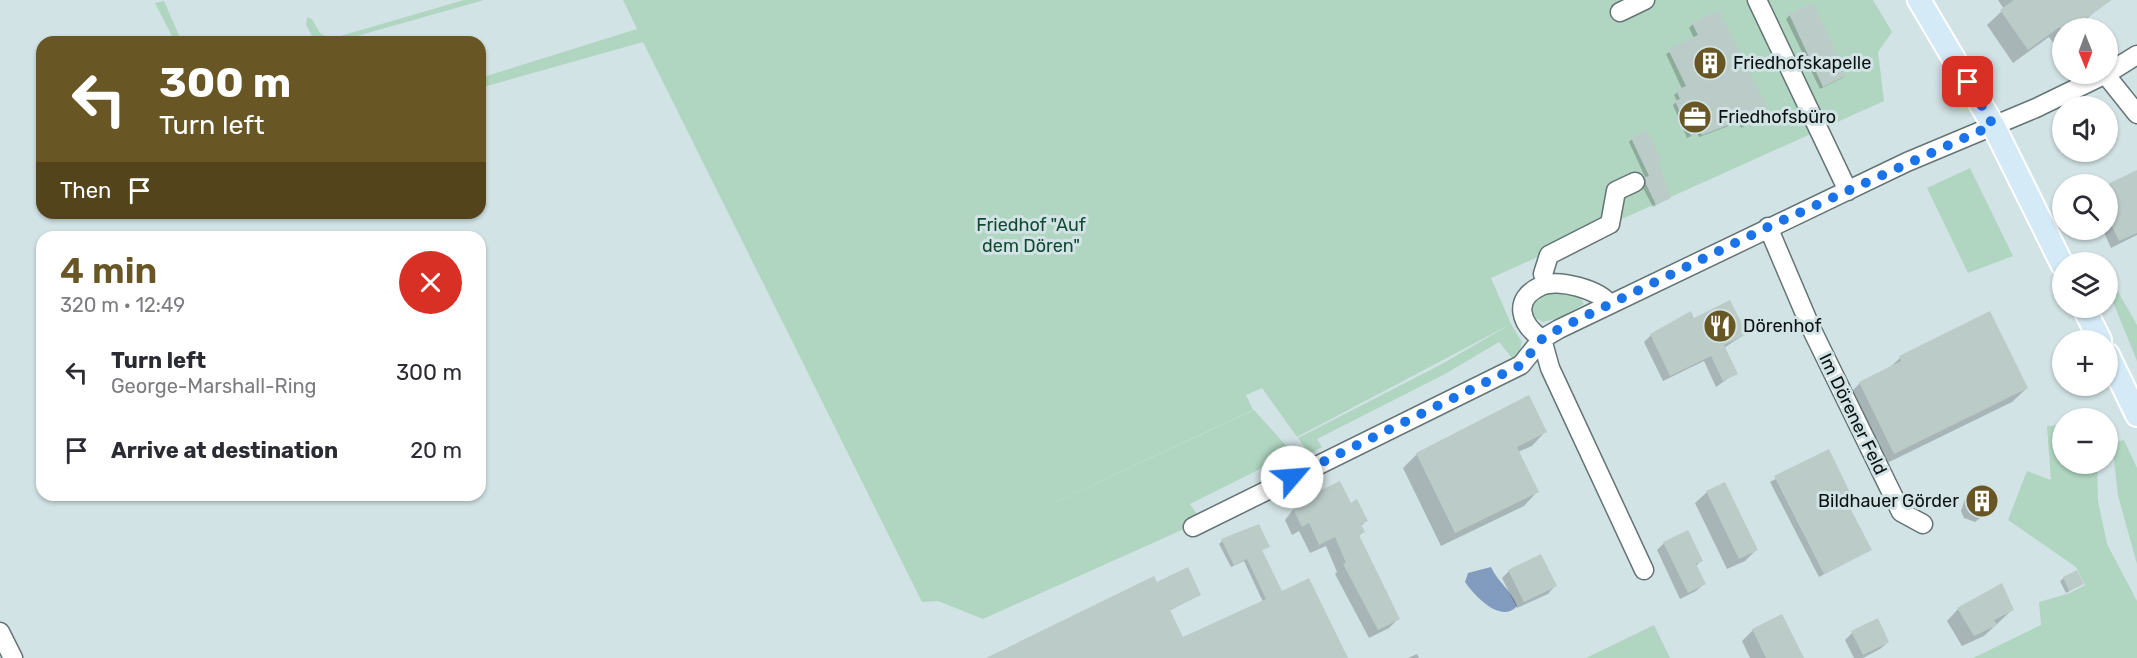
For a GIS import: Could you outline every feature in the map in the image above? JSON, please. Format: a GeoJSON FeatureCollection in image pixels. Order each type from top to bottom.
{"type":"FeatureCollection","features":[{"type":"Feature","properties":{"kind":"main road"},"geometry":{"type":"LineString","coordinates":[[1919,0],[1993,125],[2056,252]]}},
{"type":"Feature","properties":{"kind":"main road"},"geometry":{"type":"LineString","coordinates":[[2118,377],[2137,416]]}},
{"type":"Feature","properties":{"kind":"street"},"geometry":{"type":"LineString","coordinates":[[1620,12],[1645,0]]}},
{"type":"Feature","properties":{"kind":"street"},"geometry":{"type":"LineString","coordinates":[[1757,0],[1848,191]]}},
{"type":"Feature","properties":{"kind":"street"},"geometry":{"type":"LineString","coordinates":[[2118,67],[2137,55]]}},
{"type":"Feature","properties":{"kind":"street"},"geometry":{"type":"LineString","coordinates":[[1194,527],[1521,365],[1542,339],[1609,304],[1768,227],[2085,84]]}},
{"type":"Feature","properties":{"kind":"street"},"geometry":{"type":"LineString","coordinates":[[2114,84],[2137,114]]}},
{"type":"Feature","properties":{"kind":"street"},"geometry":{"type":"LineString","coordinates":[[1543,274],[1549,255],[1610,224],[1616,191],[1635,182]]}},
{"type":"Feature","properties":{"kind":"street","name":"Im Dörener Feld"},"geometry":{"type":"LineString","coordinates":[[1768,227],[1811,328],[1901,512],[1923,524]]}},
{"type":"Feature","properties":{"kind":"street"},"geometry":{"type":"LineString","coordinates":[[1609,304],[1604,296],[1569,285],[1542,285],[1528,295],[1522,307],[1522,317],[1528,330],[1542,339],[1550,368],[1644,570]]}},
{"type":"Feature","properties":{"kind":"street"},"geometry":{"type":"LineString","coordinates":[[0,632],[13,658]]}},
{"type":"Feature","properties":{"kind":"green space"},"geometry":{"type":"Polygon","coordinates":[[[464,0],[484,0],[357,36],[340,36],[464,0]]]}},
{"type":"Feature","properties":{"kind":"green space","name":"Friedhof \"Auf dem Dören\""},"geometry":{"type":"Polygon","coordinates":[[[623,0],[1873,0],[1892,32],[1878,52],[1884,101],[1491,278],[1511,324],[1297,437],[1262,388],[1246,395],[1253,410],[936,558],[1254,410],[1299,460],[1286,467],[1280,459],[1190,504],[1201,520],[1193,525],[983,619],[938,601],[922,602],[643,42],[486,86],[486,76],[637,29],[623,0]]]}},
{"type":"Feature","properties":{"kind":"green space"},"geometry":{"type":"Polygon","coordinates":[[[164,1],[179,36],[172,36],[155,3],[164,1]]]}},
{"type":"Feature","properties":{"kind":"green space"},"geometry":{"type":"Polygon","coordinates":[[[307,17],[312,19],[320,33],[325,36],[312,36],[306,25],[307,17]]]}},
{"type":"Feature","properties":{"kind":"green space"},"geometry":{"type":"Polygon","coordinates":[[[1970,168],[2013,256],[1968,273],[1927,188],[1970,168]]]}},
{"type":"Feature","properties":{"kind":"green space"},"geometry":{"type":"Polygon","coordinates":[[[1565,291],[1580,296],[1584,304],[1559,318],[1543,322],[1534,317],[1530,303],[1543,292],[1565,291]]]}},
{"type":"Feature","properties":{"kind":"green space"},"geometry":{"type":"Polygon","coordinates":[[[2118,292],[2137,325],[2137,361],[2118,314],[2118,292]]]}},
{"type":"Feature","properties":{"kind":"green space"},"geometry":{"type":"Polygon","coordinates":[[[1511,324],[1522,342],[1518,356],[1513,359],[1499,342],[1445,374],[1317,439],[1322,447],[1310,454],[1298,438],[1440,365],[1511,324]]]}},
{"type":"Feature","properties":{"kind":"green space"},"geometry":{"type":"Polygon","coordinates":[[[2047,426],[2052,426],[2052,474],[2097,474],[2098,501],[2107,544],[2137,601],[2137,658],[1973,658],[2041,625],[2039,602],[2070,593],[2085,585],[2076,567],[2008,520],[2027,471],[2051,480],[2047,426]]]}},
{"type":"Feature","properties":{"kind":"green space"},"geometry":{"type":"Polygon","coordinates":[[[2124,440],[2137,468],[2137,564],[2118,496],[2116,474],[2118,474],[2118,442],[2124,440]]]}},
{"type":"Feature","properties":{"kind":"green space"},"geometry":{"type":"Polygon","coordinates":[[[1654,625],[1670,658],[1586,658],[1654,625]]]}},
{"type":"Feature","properties":{"kind":"water"},"geometry":{"type":"Polygon","coordinates":[[[1491,567],[1517,606],[1511,611],[1503,612],[1488,606],[1465,582],[1468,573],[1491,567]]]}},
{"type":"Feature","properties":{"kind":"building"},"geometry":{"type":"Polygon","coordinates":[[[2014,0],[2112,0],[2086,18],[2052,18],[2052,32],[2028,50],[2000,10],[2014,0]]]}},
{"type":"Feature","properties":{"kind":"building"},"geometry":{"type":"Polygon","coordinates":[[[1813,3],[1847,75],[1823,87],[1789,14],[1813,3]]]}},
{"type":"Feature","properties":{"kind":"building"},"geometry":{"type":"Polygon","coordinates":[[[1719,10],[1770,113],[1745,125],[1742,120],[1702,135],[1700,131],[1691,136],[1675,101],[1680,99],[1676,90],[1686,86],[1668,49],[1698,35],[1692,23],[1719,10]]]}},
{"type":"Feature","properties":{"kind":"building"},"geometry":{"type":"Polygon","coordinates":[[[1647,130],[1661,160],[1658,162],[1671,198],[1656,205],[1646,184],[1645,177],[1649,176],[1631,138],[1647,130]]]}},
{"type":"Feature","properties":{"kind":"building"},"geometry":{"type":"Polygon","coordinates":[[[2137,170],[2137,233],[2119,241],[2118,239],[2118,179],[2137,170]]]}},
{"type":"Feature","properties":{"kind":"building"},"geometry":{"type":"Polygon","coordinates":[[[1730,300],[1747,334],[1724,345],[1738,374],[1723,381],[1711,356],[1670,376],[1650,334],[1691,311],[1694,318],[1730,300]]]}},
{"type":"Feature","properties":{"kind":"building"},"geometry":{"type":"Polygon","coordinates":[[[1990,311],[2028,388],[1894,454],[1859,382],[1901,361],[1899,356],[1990,311]]]}},
{"type":"Feature","properties":{"kind":"building"},"geometry":{"type":"Polygon","coordinates":[[[1529,395],[1547,432],[1517,447],[1539,492],[1455,533],[1416,453],[1529,395]]]}},
{"type":"Feature","properties":{"kind":"building"},"geometry":{"type":"Polygon","coordinates":[[[1829,449],[1855,503],[1849,506],[1872,550],[1824,574],[1774,476],[1829,449]]]}},
{"type":"Feature","properties":{"kind":"building"},"geometry":{"type":"Polygon","coordinates":[[[1340,481],[1351,503],[1357,499],[1368,521],[1361,524],[1365,532],[1359,535],[1400,619],[1378,630],[1343,564],[1346,563],[1335,537],[1319,545],[1309,523],[1302,527],[1293,509],[1300,506],[1298,501],[1340,481]]]}},
{"type":"Feature","properties":{"kind":"building"},"geometry":{"type":"Polygon","coordinates":[[[1725,482],[1758,550],[1739,559],[1706,491],[1725,482]]]}},
{"type":"Feature","properties":{"kind":"building","name":"Bildhauer Görder"},"geometry":{"type":"Polygon","coordinates":[[[1982,487],[1992,491],[1996,501],[1992,511],[1982,515],[1972,511],[1968,501],[1972,491],[1982,487]]]}},
{"type":"Feature","properties":{"kind":"building"},"geometry":{"type":"Polygon","coordinates":[[[1259,524],[1270,547],[1262,550],[1282,591],[1309,578],[1348,658],[986,658],[1154,576],[1157,582],[1188,567],[1201,595],[1170,610],[1183,637],[1266,599],[1247,559],[1234,565],[1221,539],[1259,524]]]}},
{"type":"Feature","properties":{"kind":"building"},"geometry":{"type":"Polygon","coordinates":[[[1688,530],[1703,561],[1696,564],[1706,584],[1688,593],[1663,542],[1688,530]]]}},
{"type":"Feature","properties":{"kind":"building"},"geometry":{"type":"Polygon","coordinates":[[[1541,554],[1557,586],[1524,602],[1508,570],[1541,554]]]}},
{"type":"Feature","properties":{"kind":"building"},"geometry":{"type":"Polygon","coordinates":[[[2077,570],[2084,584],[2069,591],[2063,577],[2077,570]]]}},
{"type":"Feature","properties":{"kind":"building"},"geometry":{"type":"Polygon","coordinates":[[[2002,583],[2014,610],[1994,620],[1997,625],[1974,636],[1957,608],[2002,583]]]}},
{"type":"Feature","properties":{"kind":"building"},"geometry":{"type":"Polygon","coordinates":[[[1782,614],[1804,658],[1766,658],[1752,629],[1782,614]]]}},
{"type":"Feature","properties":{"kind":"building"},"geometry":{"type":"Polygon","coordinates":[[[1878,618],[1889,642],[1863,655],[1851,631],[1878,618]]]}},
{"type":"Feature","properties":{"kind":"place","name":"Friedhofskapelle"},"geometry":{"type":"Point","coordinates":[1710,63]}},
{"type":"Feature","properties":{"kind":"place","name":"Friedhofsbüro"},"geometry":{"type":"Point","coordinates":[1695,117]}},
{"type":"Feature","properties":{"kind":"place","name":"Dörenhof"},"geometry":{"type":"Point","coordinates":[1720,326]}},
{"type":"Feature","properties":{"kind":"place","name":"Bildhauer Görder"},"geometry":{"type":"Point","coordinates":[1982,501]}},
{"type":"Feature","properties":{"kind":"route"},"geometry":{"type":"LineString","coordinates":[[1292,477],[1521,365],[1542,339],[1559,329],[1906,162],[1993,125],[1968,82]]}}]}
